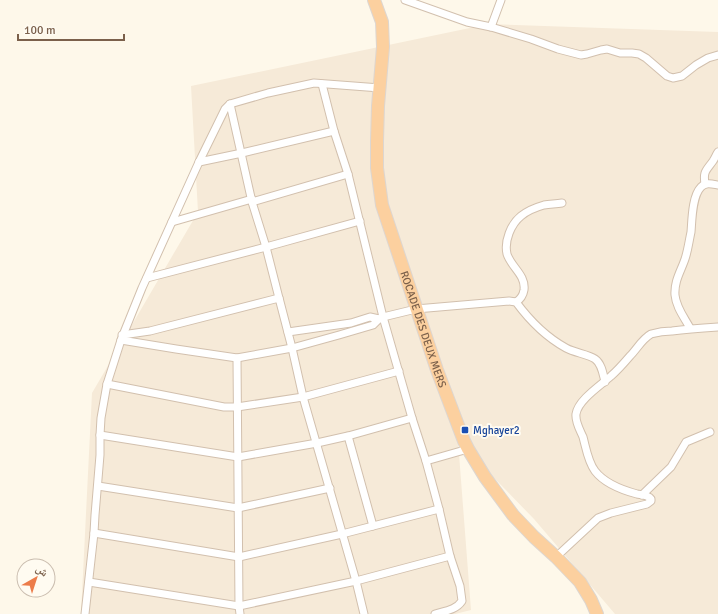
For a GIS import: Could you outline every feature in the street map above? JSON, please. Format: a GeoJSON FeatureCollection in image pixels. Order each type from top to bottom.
{"type":"FeatureCollection","features":[{"type":"Feature","properties":{"kind":"highway","name":"ROCADE DES DEUX MERS"},"geometry":{"type":"LineString","coordinates":[[374,0],[382,22],[383,47],[378,106],[377,168],[382,204],[416,309],[456,420],[468,449],[485,477],[513,515],[580,582],[591,600],[597,614]]}},
{"type":"Feature","properties":{"kind":"street"},"geometry":{"type":"LineString","coordinates":[[405,0],[467,22],[491,27],[581,55],[607,49],[620,53],[639,54],[667,76],[673,78],[682,76],[696,65],[718,54]]}},
{"type":"Feature","properties":{"kind":"street"},"geometry":{"type":"LineString","coordinates":[[491,27],[501,0]]}},
{"type":"Feature","properties":{"kind":"street"},"geometry":{"type":"LineString","coordinates":[[85,614],[98,486],[101,418],[107,384],[122,337],[147,278],[199,162],[225,109],[230,104],[314,83],[380,88]]}},
{"type":"Feature","properties":{"kind":"street"},"geometry":{"type":"LineString","coordinates":[[322,84],[360,221],[381,318],[399,371],[426,461],[450,556],[460,586],[462,601],[459,605],[435,614]]}},
{"type":"Feature","properties":{"kind":"street"},"geometry":{"type":"LineString","coordinates":[[230,104],[252,200],[266,247],[303,397],[330,488],[364,614]]}},
{"type":"Feature","properties":{"kind":"street"},"geometry":{"type":"LineString","coordinates":[[199,162],[334,131]]}},
{"type":"Feature","properties":{"kind":"street"},"geometry":{"type":"LineString","coordinates":[[705,184],[705,170],[713,161],[718,152]]}},
{"type":"Feature","properties":{"kind":"street"},"geometry":{"type":"LineString","coordinates":[[172,222],[348,174]]}},
{"type":"Feature","properties":{"kind":"street"},"geometry":{"type":"LineString","coordinates":[[690,328],[676,302],[675,285],[687,251],[696,195],[701,186],[705,184],[708,183],[718,185]]}},
{"type":"Feature","properties":{"kind":"street"},"geometry":{"type":"LineString","coordinates":[[288,332],[351,323],[370,317],[381,318],[416,309],[509,301],[516,302],[521,299],[523,294],[524,282],[507,254],[509,234],[521,216],[530,210],[543,205],[562,203]]}},
{"type":"Feature","properties":{"kind":"street"},"geometry":{"type":"LineString","coordinates":[[147,278],[360,221]]}},
{"type":"Feature","properties":{"kind":"street"},"geometry":{"type":"LineString","coordinates":[[122,337],[150,332],[279,298]]}},
{"type":"Feature","properties":{"kind":"street"},"geometry":{"type":"LineString","coordinates":[[516,302],[526,316],[541,331],[567,348],[596,359],[601,366],[605,382]]}},
{"type":"Feature","properties":{"kind":"street"},"geometry":{"type":"LineString","coordinates":[[122,337],[176,349],[237,358],[292,348],[339,336],[373,325],[381,318]]}},
{"type":"Feature","properties":{"kind":"street"},"geometry":{"type":"LineString","coordinates":[[556,557],[598,518],[611,513],[647,504],[651,499],[650,497],[609,484],[594,470],[588,459],[582,435],[578,427],[576,414],[578,408],[585,399],[623,364],[645,338],[651,334],[690,328],[718,327]]}},
{"type":"Feature","properties":{"kind":"street"},"geometry":{"type":"LineString","coordinates":[[237,358],[240,610]]}},
{"type":"Feature","properties":{"kind":"street"},"geometry":{"type":"LineString","coordinates":[[107,384],[224,407],[237,407],[303,397],[399,371]]}},
{"type":"Feature","properties":{"kind":"street"},"geometry":{"type":"LineString","coordinates":[[100,435],[238,457],[348,436],[412,418]]}},
{"type":"Feature","properties":{"kind":"street"},"geometry":{"type":"LineString","coordinates":[[642,495],[671,467],[686,442],[710,432]]}},
{"type":"Feature","properties":{"kind":"street"},"geometry":{"type":"LineString","coordinates":[[348,436],[372,526]]}},
{"type":"Feature","properties":{"kind":"street"},"geometry":{"type":"LineString","coordinates":[[426,461],[468,449]]}},
{"type":"Feature","properties":{"kind":"street"},"geometry":{"type":"LineString","coordinates":[[98,486],[238,508],[330,488]]}},
{"type":"Feature","properties":{"kind":"street"},"geometry":{"type":"LineString","coordinates":[[94,533],[239,558],[439,509]]}},
{"type":"Feature","properties":{"kind":"street"},"geometry":{"type":"LineString","coordinates":[[89,582],[240,610],[450,556]]}},
{"type":"Feature","properties":{"kind":"shaded area"},"geometry":{"type":"Polygon","coordinates":[[[489,24],[718,32],[718,614],[615,614],[534,519],[458,441],[471,610],[455,614],[81,614],[92,393],[198,212],[191,86],[489,24]]]}},
{"type":"Feature","properties":{"kind":"place","name":"Mghayer2"},"geometry":{"type":"Point","coordinates":[465,430]}}]}
